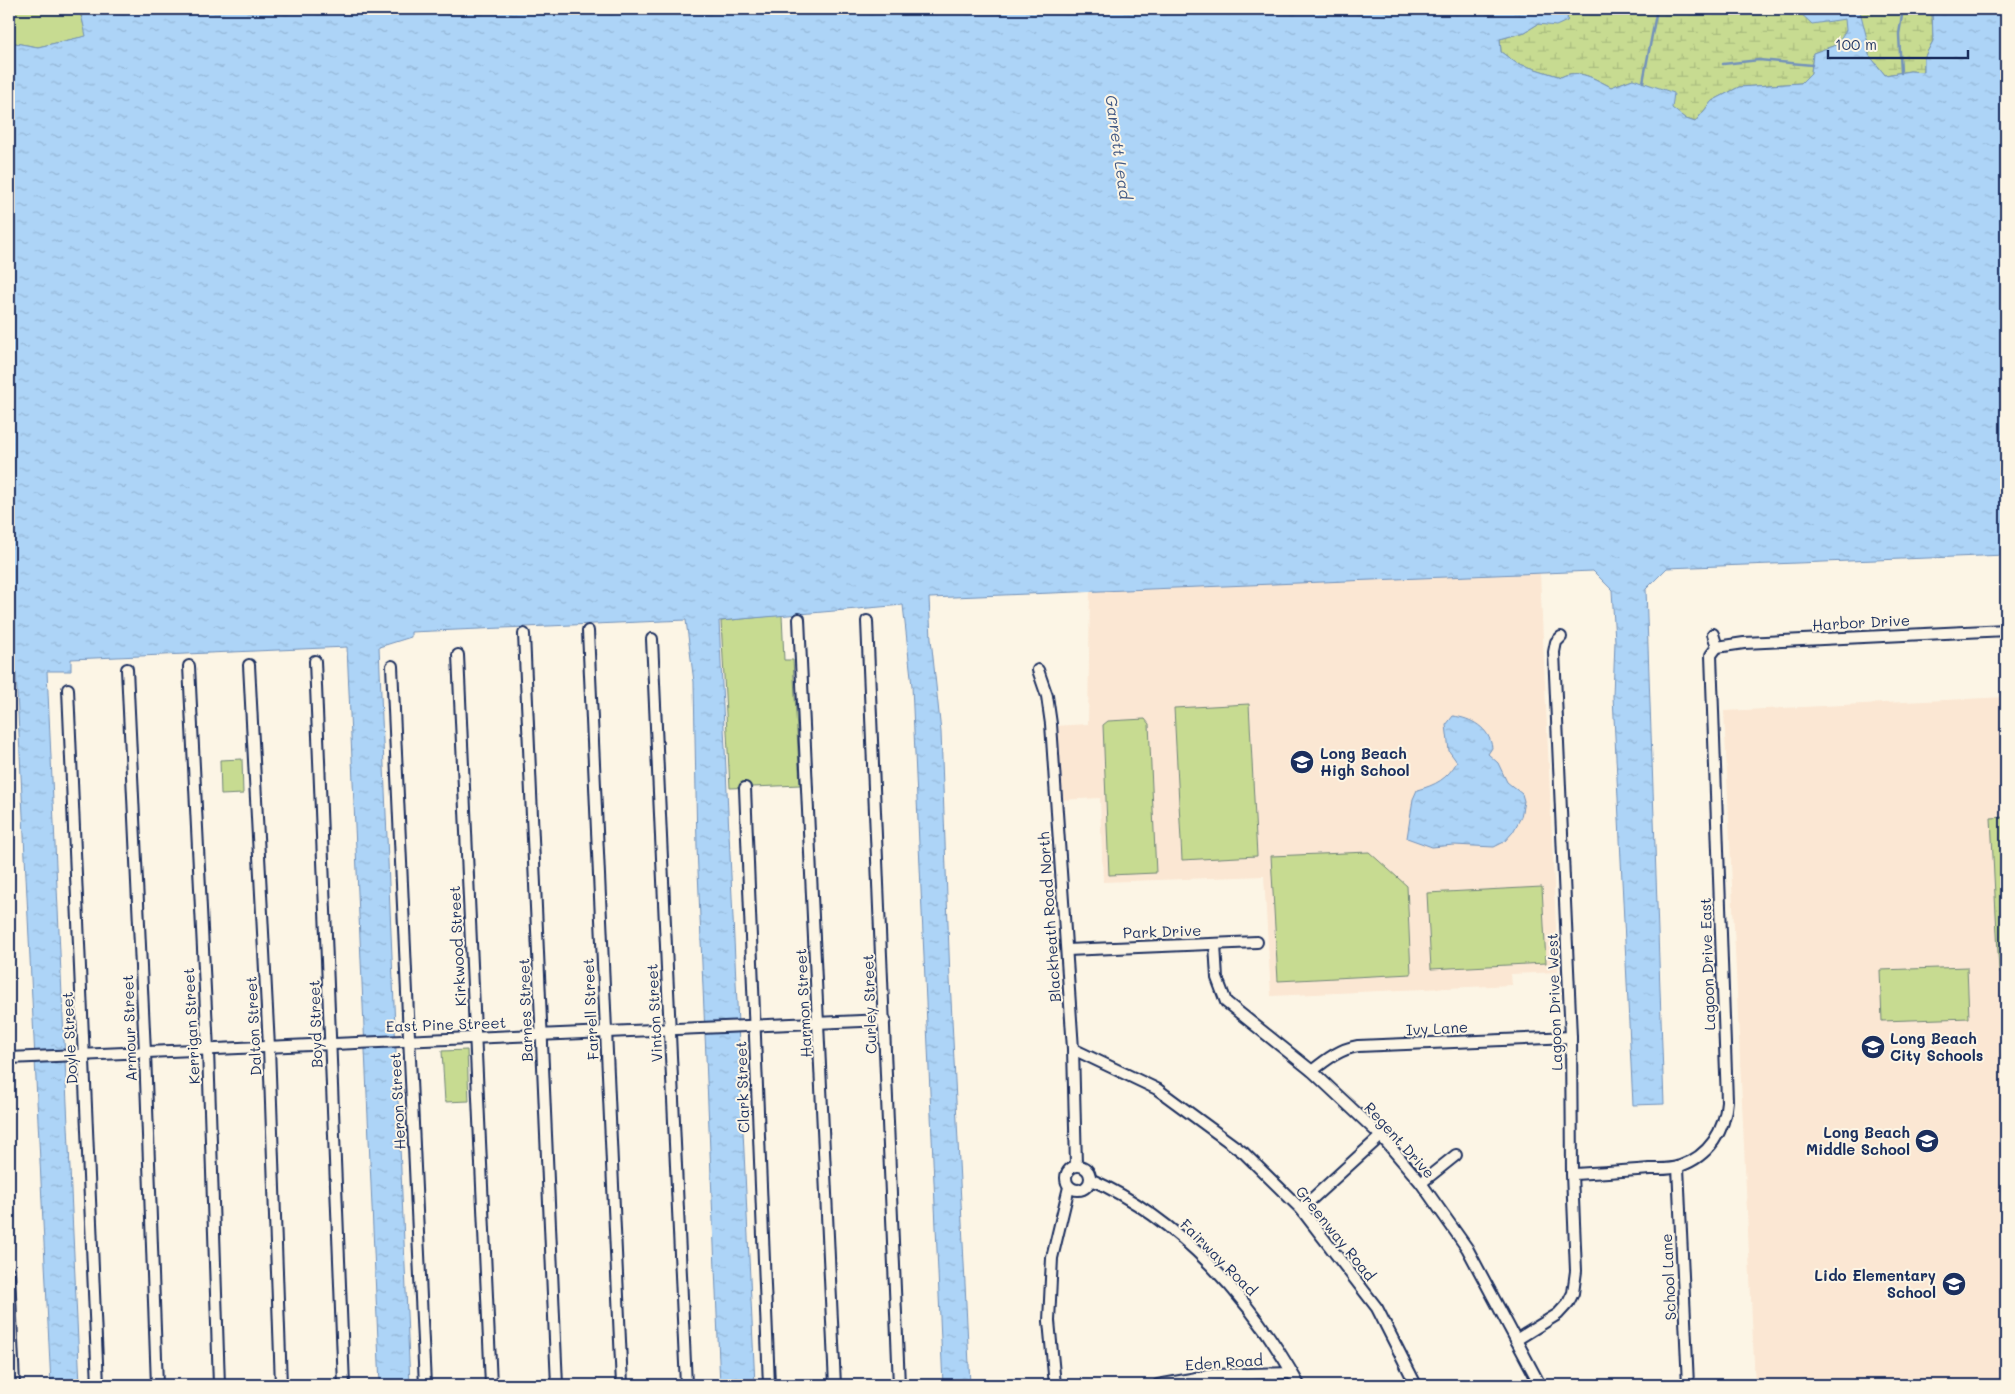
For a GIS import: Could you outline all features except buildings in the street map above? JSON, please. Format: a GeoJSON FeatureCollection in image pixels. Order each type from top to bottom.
{"type":"FeatureCollection","features":[{"type":"Feature","properties":{"kind":"street","name":"Harmon Street"},"geometry":{"type":"LineString","coordinates":[[799,619],[835,1385]]}},
{"type":"Feature","properties":{"kind":"street","name":"Curley Street"},"geometry":{"type":"LineString","coordinates":[[867,621],[899,1385]]}},
{"type":"Feature","properties":{"kind":"street","name":"Harbor Drive"},"geometry":{"type":"LineString","coordinates":[[1717,647],[1744,643],[2006,630]]}},
{"type":"Feature","properties":{"kind":"street","name":"Farrell Street"},"geometry":{"type":"LineString","coordinates":[[588,632],[622,1385]]}},
{"type":"Feature","properties":{"kind":"street","name":"Barnes Street"},"geometry":{"type":"LineString","coordinates":[[524,634],[557,1385]]}},
{"type":"Feature","properties":{"kind":"street"},"geometry":{"type":"LineString","coordinates":[[1713,634],[1717,647]]}},
{"type":"Feature","properties":{"kind":"street","name":"Lagoon Drive West"},"geometry":{"type":"LineString","coordinates":[[1516,1340],[1558,1314],[1568,1303],[1573,1293],[1576,1271],[1572,1174],[1570,1037],[1554,652],[1556,642],[1561,637]]}},
{"type":"Feature","properties":{"kind":"street","name":"Vinton Street"},"geometry":{"type":"LineString","coordinates":[[652,639],[686,1385]]}},
{"type":"Feature","properties":{"kind":"street","name":"Lagoon Drive East"},"geometry":{"type":"LineString","coordinates":[[1572,1174],[1678,1167],[1694,1159],[1711,1145],[1720,1131],[1726,1113],[1711,655],[1717,647]]}},
{"type":"Feature","properties":{"kind":"street","name":"Kirkwood Street"},"geometry":{"type":"LineString","coordinates":[[458,655],[491,1385]]}},
{"type":"Feature","properties":{"kind":"street","name":"Boyd Street"},"geometry":{"type":"LineString","coordinates":[[315,662],[344,1385]]}},
{"type":"Feature","properties":{"kind":"street","name":"Dalton Street"},"geometry":{"type":"LineString","coordinates":[[249,665],[269,1047],[281,1385]]}},
{"type":"Feature","properties":{"kind":"street","name":"Kerrigan Street"},"geometry":{"type":"LineString","coordinates":[[189,666],[208,1050],[219,1385]]}},
{"type":"Feature","properties":{"kind":"street","name":"Heron Street"},"geometry":{"type":"LineString","coordinates":[[392,666],[406,1041],[425,1385]]}},
{"type":"Feature","properties":{"kind":"street","name":"Armour Street"},"geometry":{"type":"LineString","coordinates":[[127,669],[145,1052],[157,1385]]}},
{"type":"Feature","properties":{"kind":"street","name":"Blackheath Road North"},"geometry":{"type":"LineString","coordinates":[[1038,670],[1047,696],[1051,724],[1073,1049],[1076,1165]]}},
{"type":"Feature","properties":{"kind":"street","name":"Doyle Street"},"geometry":{"type":"LineString","coordinates":[[68,689],[80,1055],[98,1385]]}},
{"type":"Feature","properties":{"kind":"street","name":"Clark Street"},"geometry":{"type":"LineString","coordinates":[[745,788],[749,1026],[769,1385]]}},
{"type":"Feature","properties":{"kind":"street","name":"Park Drive"},"geometry":{"type":"LineString","coordinates":[[1067,950],[1257,942]]}},
{"type":"Feature","properties":{"kind":"street","name":"Regent Drive"},"geometry":{"type":"LineString","coordinates":[[1215,944],[1217,978],[1226,1002],[1312,1071],[1381,1136],[1421,1183],[1467,1248],[1540,1385]]}},
{"type":"Feature","properties":{"kind":"street","name":"East Pine Street"},"geometry":{"type":"LineString","coordinates":[[9,1058],[885,1020]]}},
{"type":"Feature","properties":{"kind":"street","name":"Ivy Lane"},"geometry":{"type":"LineString","coordinates":[[1312,1071],[1338,1052],[1358,1046],[1570,1037]]}},
{"type":"Feature","properties":{"kind":"street","name":"Greenway Road"},"geometry":{"type":"LineString","coordinates":[[1073,1049],[1157,1089],[1244,1153],[1301,1209],[1377,1308],[1416,1385]]}},
{"type":"Feature","properties":{"kind":"street"},"geometry":{"type":"LineString","coordinates":[[1301,1209],[1381,1136]]}},
{"type":"Feature","properties":{"kind":"street"},"geometry":{"type":"LineString","coordinates":[[1421,1183],[1456,1155]]}},
{"type":"Feature","properties":{"kind":"street"},"geometry":{"type":"LineString","coordinates":[[1055,1385],[1049,1321],[1052,1258],[1069,1187],[1065,1180],[1066,1172],[1076,1165]]}},
{"type":"Feature","properties":{"kind":"street","name":"Fairway Road"},"geometry":{"type":"LineString","coordinates":[[1076,1165],[1087,1169],[1090,1179],[1114,1190],[1147,1211],[1198,1253],[1250,1310],[1299,1385]]}},
{"type":"Feature","properties":{"kind":"street","name":"School Lane"},"geometry":{"type":"LineString","coordinates":[[1678,1167],[1688,1385]]}},
{"type":"Feature","properties":{"kind":"street"},"geometry":{"type":"LineString","coordinates":[[1069,1187],[1080,1190],[1087,1186],[1090,1179]]}},
{"type":"Feature","properties":{"kind":"street"},"geometry":{"type":"LineString","coordinates":[[9,1272],[14,1385]]}},
{"type":"Feature","properties":{"kind":"street","name":"Eden Road"},"geometry":{"type":"LineString","coordinates":[[1158,1385],[1213,1374],[1292,1373]]}},
{"type":"Feature","properties":{"kind":"shaded area","name":"Long Beach High School"},"geometry":{"type":"Polygon","coordinates":[[[1540,573],[1558,972],[1511,974],[1512,985],[1271,996],[1264,876],[1103,882],[1100,798],[1058,800],[1053,726],[1088,724],[1090,590],[1540,573]]]}},
{"type":"Feature","properties":{"kind":"shaded area","name":"Long Beach City Schools"},"geometry":{"type":"Polygon","coordinates":[[[2006,697],[2006,1382],[1940,1385],[1755,1385],[1724,711],[2006,697]]]}},
{"type":"Feature","properties":{"kind":"green space"},"geometry":{"type":"Polygon","coordinates":[[[9,9],[79,9],[87,36],[38,47],[9,42],[9,9]]]}},
{"type":"Feature","properties":{"kind":"green space"},"geometry":{"type":"Polygon","coordinates":[[[1568,9],[1932,9],[1933,41],[1924,58],[1924,72],[1910,71],[1885,75],[1869,55],[1867,39],[1847,30],[1836,45],[1813,53],[1811,73],[1801,83],[1739,87],[1712,101],[1695,122],[1686,119],[1633,79],[1611,87],[1580,74],[1561,77],[1516,63],[1501,52],[1500,39],[1525,32],[1538,24],[1567,21],[1568,9]]]}},
{"type":"Feature","properties":{"kind":"green space"},"geometry":{"type":"Polygon","coordinates":[[[782,615],[784,660],[793,660],[800,785],[730,788],[721,621],[782,615]]]}},
{"type":"Feature","properties":{"kind":"green space"},"geometry":{"type":"Polygon","coordinates":[[[1249,704],[1257,856],[1182,860],[1174,708],[1249,704]]]}},
{"type":"Feature","properties":{"kind":"green space"},"geometry":{"type":"Polygon","coordinates":[[[1145,719],[1149,724],[1156,873],[1109,875],[1103,725],[1108,721],[1145,719]]]}},
{"type":"Feature","properties":{"kind":"green space"},"geometry":{"type":"Polygon","coordinates":[[[242,759],[243,794],[221,795],[220,760],[242,759]]]}},
{"type":"Feature","properties":{"kind":"green space"},"geometry":{"type":"Polygon","coordinates":[[[2006,817],[2006,972],[1999,972],[1991,818],[2006,817]]]}},
{"type":"Feature","properties":{"kind":"green space"},"geometry":{"type":"Polygon","coordinates":[[[1369,852],[1407,886],[1411,974],[1278,981],[1271,856],[1369,852]]]}},
{"type":"Feature","properties":{"kind":"green space"},"geometry":{"type":"Polygon","coordinates":[[[1542,887],[1546,963],[1431,969],[1427,893],[1542,887]]]}},
{"type":"Feature","properties":{"kind":"green space"},"geometry":{"type":"Polygon","coordinates":[[[1967,967],[1969,1018],[1882,1021],[1880,970],[1967,967]]]}},
{"type":"Feature","properties":{"kind":"green space"},"geometry":{"type":"Polygon","coordinates":[[[467,1050],[469,1101],[445,1102],[442,1051],[467,1050]]]}},
{"type":"Feature","properties":{"kind":"water","name":"Garrett Lead"},"geometry":{"type":"Polygon","coordinates":[[[80,9],[1568,9],[1567,21],[1556,26],[1538,24],[1525,32],[1500,39],[1501,52],[1516,63],[1561,77],[1580,74],[1611,87],[1633,79],[1674,93],[1672,108],[1686,119],[1695,122],[1712,101],[1739,87],[1801,83],[1811,73],[1813,53],[1836,45],[1846,30],[1845,19],[1812,24],[1796,9],[1856,9],[1860,11],[1869,55],[1885,75],[1910,71],[1924,72],[1924,58],[1933,41],[1932,9],[2006,9],[2006,555],[1667,568],[1646,589],[1664,1104],[1633,1105],[1613,696],[1615,641],[1612,590],[1593,571],[929,598],[931,639],[941,732],[950,979],[970,1385],[943,1385],[912,686],[903,605],[719,621],[755,1385],[720,1385],[697,847],[694,682],[686,620],[411,632],[411,637],[379,647],[410,1385],[380,1385],[347,647],[71,659],[71,671],[47,671],[80,1385],[51,1385],[16,673],[9,673],[9,42],[38,47],[86,36],[80,9]]]}},
{"type":"Feature","properties":{"kind":"water"},"geometry":{"type":"Polygon","coordinates":[[[1453,716],[1473,722],[1484,730],[1488,735],[1492,748],[1488,754],[1498,763],[1507,782],[1522,794],[1524,801],[1521,817],[1513,832],[1504,842],[1494,847],[1454,845],[1432,847],[1407,838],[1413,799],[1417,790],[1440,781],[1457,762],[1449,751],[1446,725],[1453,716]]]}},
{"type":"Feature","properties":{"kind":"waterway"},"geometry":{"type":"LineString","coordinates":[[1643,82],[1657,9]]}},
{"type":"Feature","properties":{"kind":"waterway"},"geometry":{"type":"LineString","coordinates":[[1901,73],[1899,34],[1903,9]]}},
{"type":"Feature","properties":{"kind":"waterway"},"geometry":{"type":"LineString","coordinates":[[1723,64],[1759,60],[1812,65]]}},
{"type":"Feature","properties":{"kind":"place","name":"Long Beach High School"},"geometry":{"type":"Point","coordinates":[1302,762]}},
{"type":"Feature","properties":{"kind":"place","name":"Long Beach City Schools"},"geometry":{"type":"Point","coordinates":[1873,1047]}},
{"type":"Feature","properties":{"kind":"place","name":"Long Beach Middle School"},"geometry":{"type":"Point","coordinates":[1927,1141]}},
{"type":"Feature","properties":{"kind":"place","name":"Lido Elementary School"},"geometry":{"type":"Point","coordinates":[1954,1284]}}]}
